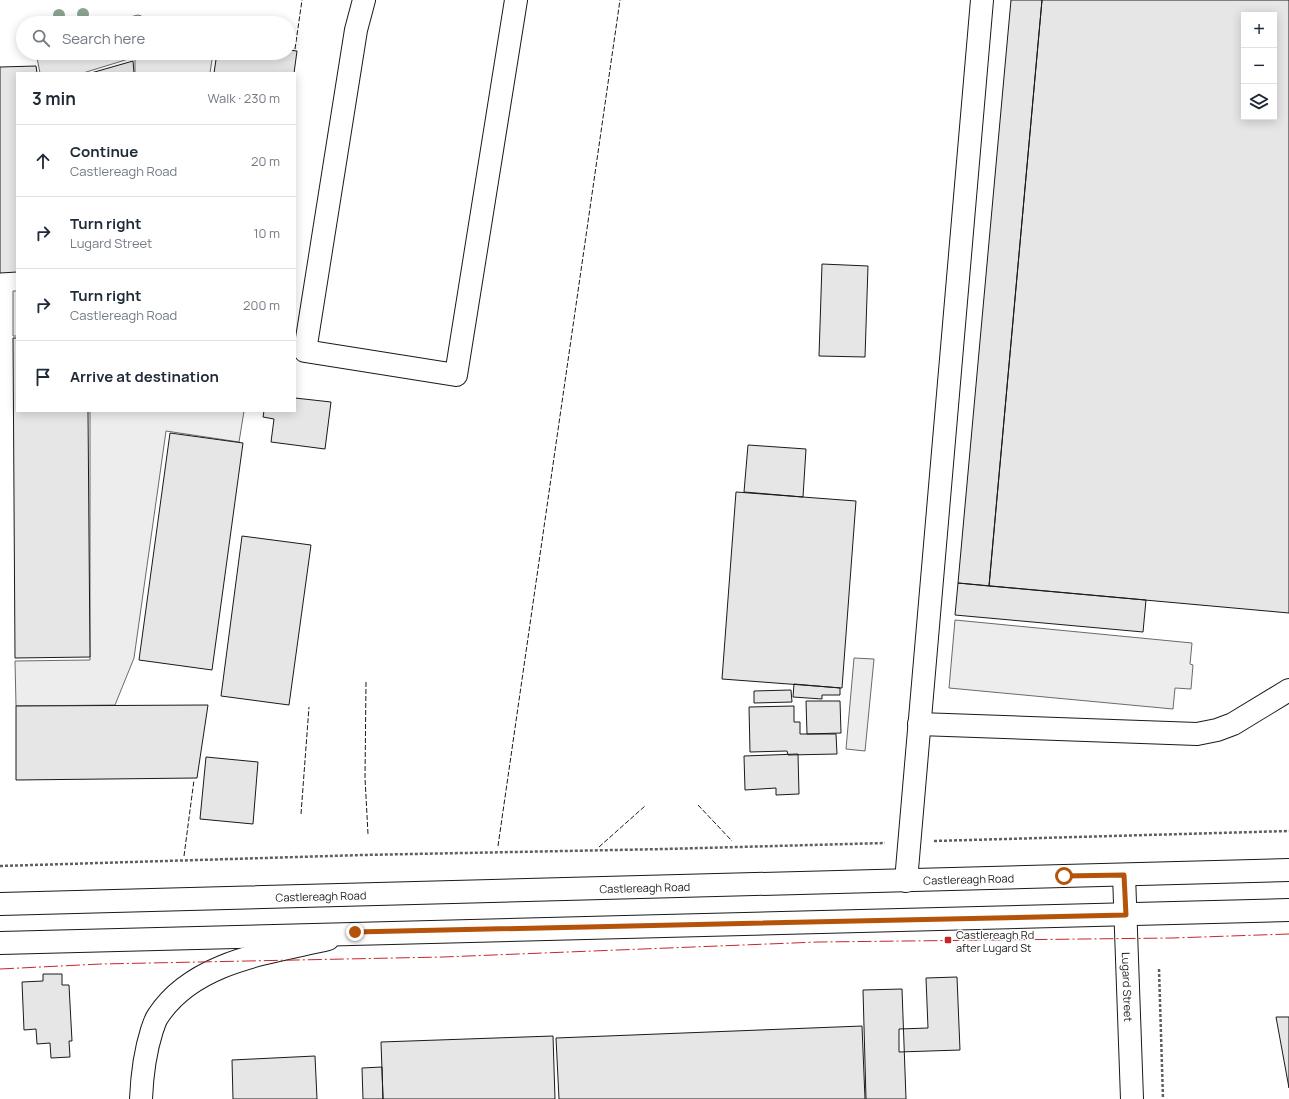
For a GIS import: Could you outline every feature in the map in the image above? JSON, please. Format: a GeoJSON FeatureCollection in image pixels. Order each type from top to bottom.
{"type":"FeatureCollection","features":[{"type":"Feature","properties":{"kind":"main road"},"geometry":{"type":"LineString","coordinates":[[364,0],[356,30],[306,351],[456,375],[516,0]]}},
{"type":"Feature","properties":{"kind":"main road"},"geometry":{"type":"LineString","coordinates":[[906,881],[982,0]]}},
{"type":"Feature","properties":{"kind":"main road"},"geometry":{"type":"LineString","coordinates":[[919,724],[1197,734],[1218,730],[1234,724],[1289,690]]}},
{"type":"Feature","properties":{"kind":"main road","name":"Castlereagh Road"},"geometry":{"type":"LineString","coordinates":[[0,904],[1289,870]]}},
{"type":"Feature","properties":{"kind":"main road","name":"Lugard Street"},"geometry":{"type":"LineString","coordinates":[[1124,875],[1132,1099]]}},
{"type":"Feature","properties":{"kind":"main road"},"geometry":{"type":"LineString","coordinates":[[0,943],[355,932],[1289,910]]}},
{"type":"Feature","properties":{"kind":"main road"},"geometry":{"type":"LineString","coordinates":[[142,1099],[142,1077],[148,1043],[157,1016],[185,986],[210,971],[246,959],[355,932]]}},
{"type":"Feature","properties":{"kind":"path"},"geometry":{"type":"LineString","coordinates":[[0,866],[342,855],[665,850],[1289,831]]}},
{"type":"Feature","properties":{"kind":"path"},"geometry":{"type":"LineString","coordinates":[[1159,969],[1164,1099]]}},
{"type":"Feature","properties":{"kind":"shaded area"},"geometry":{"type":"Polygon","coordinates":[[[37,60],[125,60],[86,72],[40,72],[37,60]]]}},
{"type":"Feature","properties":{"kind":"shaded area"},"geometry":{"type":"Polygon","coordinates":[[[135,60],[212,60],[210,72],[135,72],[135,60]]]}},
{"type":"Feature","properties":{"kind":"shaded area"},"geometry":{"type":"Polygon","coordinates":[[[13,291],[16,291],[16,336],[13,336],[13,291]]]}},
{"type":"Feature","properties":{"kind":"shaded area"},"geometry":{"type":"Polygon","coordinates":[[[90,412],[244,412],[239,442],[166,431],[134,658],[115,705],[16,706],[15,661],[90,660],[90,412]]]}},
{"type":"Feature","properties":{"kind":"shaded area"},"geometry":{"type":"Polygon","coordinates":[[[955,620],[1192,643],[1190,664],[1193,665],[1191,689],[1175,688],[1173,709],[949,688],[955,620]]]}},
{"type":"Feature","properties":{"kind":"shaded area"},"geometry":{"type":"Polygon","coordinates":[[[854,658],[874,659],[865,751],[846,749],[854,658]]]}},
{"type":"Feature","properties":{"kind":"building"},"geometry":{"type":"Polygon","coordinates":[[[1011,0],[1042,0],[989,586],[958,583],[1011,0]]]}},
{"type":"Feature","properties":{"kind":"building"},"geometry":{"type":"Polygon","coordinates":[[[1042,0],[1289,0],[1289,613],[989,586],[1042,0]]]}},
{"type":"Feature","properties":{"kind":"building"},"geometry":{"type":"Polygon","coordinates":[[[216,60],[296,60],[294,72],[214,72],[216,60]]]}},
{"type":"Feature","properties":{"kind":"building"},"geometry":{"type":"Polygon","coordinates":[[[133,61],[134,72],[94,72],[133,61]]]}},
{"type":"Feature","properties":{"kind":"building"},"geometry":{"type":"Polygon","coordinates":[[[36,66],[37,72],[16,72],[16,272],[0,273],[0,67],[36,66]]]}},
{"type":"Feature","properties":{"kind":"building"},"geometry":{"type":"Polygon","coordinates":[[[822,264],[868,266],[865,357],[819,356],[822,264]]]}},
{"type":"Feature","properties":{"kind":"building"},"geometry":{"type":"Polygon","coordinates":[[[13,338],[16,338],[16,412],[88,412],[90,657],[15,658],[13,338]]]}},
{"type":"Feature","properties":{"kind":"building"},"geometry":{"type":"Polygon","coordinates":[[[296,398],[331,402],[325,449],[271,442],[274,419],[263,417],[264,412],[296,412],[296,398]]]}},
{"type":"Feature","properties":{"kind":"building"},"geometry":{"type":"Polygon","coordinates":[[[170,433],[243,443],[212,670],[139,660],[170,433]]]}},
{"type":"Feature","properties":{"kind":"building"},"geometry":{"type":"Polygon","coordinates":[[[748,445],[806,449],[803,497],[744,492],[748,445]]]}},
{"type":"Feature","properties":{"kind":"building"},"geometry":{"type":"Polygon","coordinates":[[[736,492],[856,501],[842,688],[722,679],[736,492]]]}},
{"type":"Feature","properties":{"kind":"building"},"geometry":{"type":"Polygon","coordinates":[[[242,536],[311,545],[289,705],[221,696],[242,536]]]}},
{"type":"Feature","properties":{"kind":"building"},"geometry":{"type":"Polygon","coordinates":[[[958,583],[1146,600],[1143,632],[955,615],[958,583]]]}},
{"type":"Feature","properties":{"kind":"building"},"geometry":{"type":"Polygon","coordinates":[[[794,684],[840,688],[840,695],[822,695],[822,699],[793,697],[794,684]]]}},
{"type":"Feature","properties":{"kind":"building"},"geometry":{"type":"Polygon","coordinates":[[[791,690],[792,702],[754,703],[754,691],[791,690]]]}},
{"type":"Feature","properties":{"kind":"building"},"geometry":{"type":"Polygon","coordinates":[[[806,701],[840,701],[841,733],[807,734],[806,701]]]}},
{"type":"Feature","properties":{"kind":"building"},"geometry":{"type":"Polygon","coordinates":[[[208,705],[197,778],[16,780],[16,706],[208,705]]]}},
{"type":"Feature","properties":{"kind":"building"},"geometry":{"type":"Polygon","coordinates":[[[794,706],[794,722],[800,722],[800,734],[836,734],[837,754],[788,755],[787,751],[750,752],[749,707],[794,706]]]}},
{"type":"Feature","properties":{"kind":"building"},"geometry":{"type":"Polygon","coordinates":[[[798,754],[799,794],[776,795],[776,788],[745,790],[744,756],[798,754]]]}},
{"type":"Feature","properties":{"kind":"building"},"geometry":{"type":"Polygon","coordinates":[[[206,757],[258,762],[253,824],[200,819],[206,757]]]}},
{"type":"Feature","properties":{"kind":"building"},"geometry":{"type":"Polygon","coordinates":[[[43,974],[62,974],[62,985],[69,985],[72,1041],[69,1041],[70,1057],[51,1058],[50,1043],[37,1044],[36,1029],[24,1030],[22,982],[43,981],[43,974]]]}},
{"type":"Feature","properties":{"kind":"building"},"geometry":{"type":"Polygon","coordinates":[[[957,977],[960,1050],[899,1052],[899,1029],[928,1028],[926,978],[957,977]]]}},
{"type":"Feature","properties":{"kind":"building"},"geometry":{"type":"Polygon","coordinates":[[[902,989],[906,1099],[866,1099],[863,990],[902,989]]]}},
{"type":"Feature","properties":{"kind":"building"},"geometry":{"type":"Polygon","coordinates":[[[1276,1017],[1289,1017],[1289,1088],[1276,1017]]]}},
{"type":"Feature","properties":{"kind":"building"},"geometry":{"type":"Polygon","coordinates":[[[862,1026],[865,1099],[559,1099],[556,1038],[862,1026]]]}},
{"type":"Feature","properties":{"kind":"building"},"geometry":{"type":"Polygon","coordinates":[[[553,1036],[555,1099],[383,1099],[381,1042],[553,1036]]]}},
{"type":"Feature","properties":{"kind":"building"},"geometry":{"type":"Polygon","coordinates":[[[315,1056],[317,1099],[233,1099],[232,1060],[315,1056]]]}},
{"type":"Feature","properties":{"kind":"building"},"geometry":{"type":"Polygon","coordinates":[[[382,1067],[383,1099],[363,1099],[362,1068],[382,1067]]]}},
{"type":"Feature","properties":{"kind":"fence"},"geometry":{"type":"LineString","coordinates":[[296,42],[302,0]]}},
{"type":"Feature","properties":{"kind":"fence"},"geometry":{"type":"LineString","coordinates":[[498,846],[620,0]]}},
{"type":"Feature","properties":{"kind":"fence"},"geometry":{"type":"LineString","coordinates":[[366,682],[365,778],[368,834]]}},
{"type":"Feature","properties":{"kind":"fence"},"geometry":{"type":"LineString","coordinates":[[301,814],[309,707]]}},
{"type":"Feature","properties":{"kind":"fence"},"geometry":{"type":"LineString","coordinates":[[184,856],[194,780]]}},
{"type":"Feature","properties":{"kind":"fence"},"geometry":{"type":"LineString","coordinates":[[698,805],[732,841]]}},
{"type":"Feature","properties":{"kind":"fence"},"geometry":{"type":"LineString","coordinates":[[599,847],[645,806]]}},
{"type":"Feature","properties":{"kind":"power"},"geometry":{"type":"LineString","coordinates":[[0,969],[101,964],[443,957],[818,942],[1172,938],[1289,934]]}},
{"type":"Feature","properties":{"kind":"place","name":"Castlereagh Rd after Lugard St"},"geometry":{"type":"Point","coordinates":[948,940]}},
{"type":"Feature","properties":{"kind":"route"},"geometry":{"type":"LineString","coordinates":[[355,932],[1126,915],[1124,875],[1064,876]]}}]}
